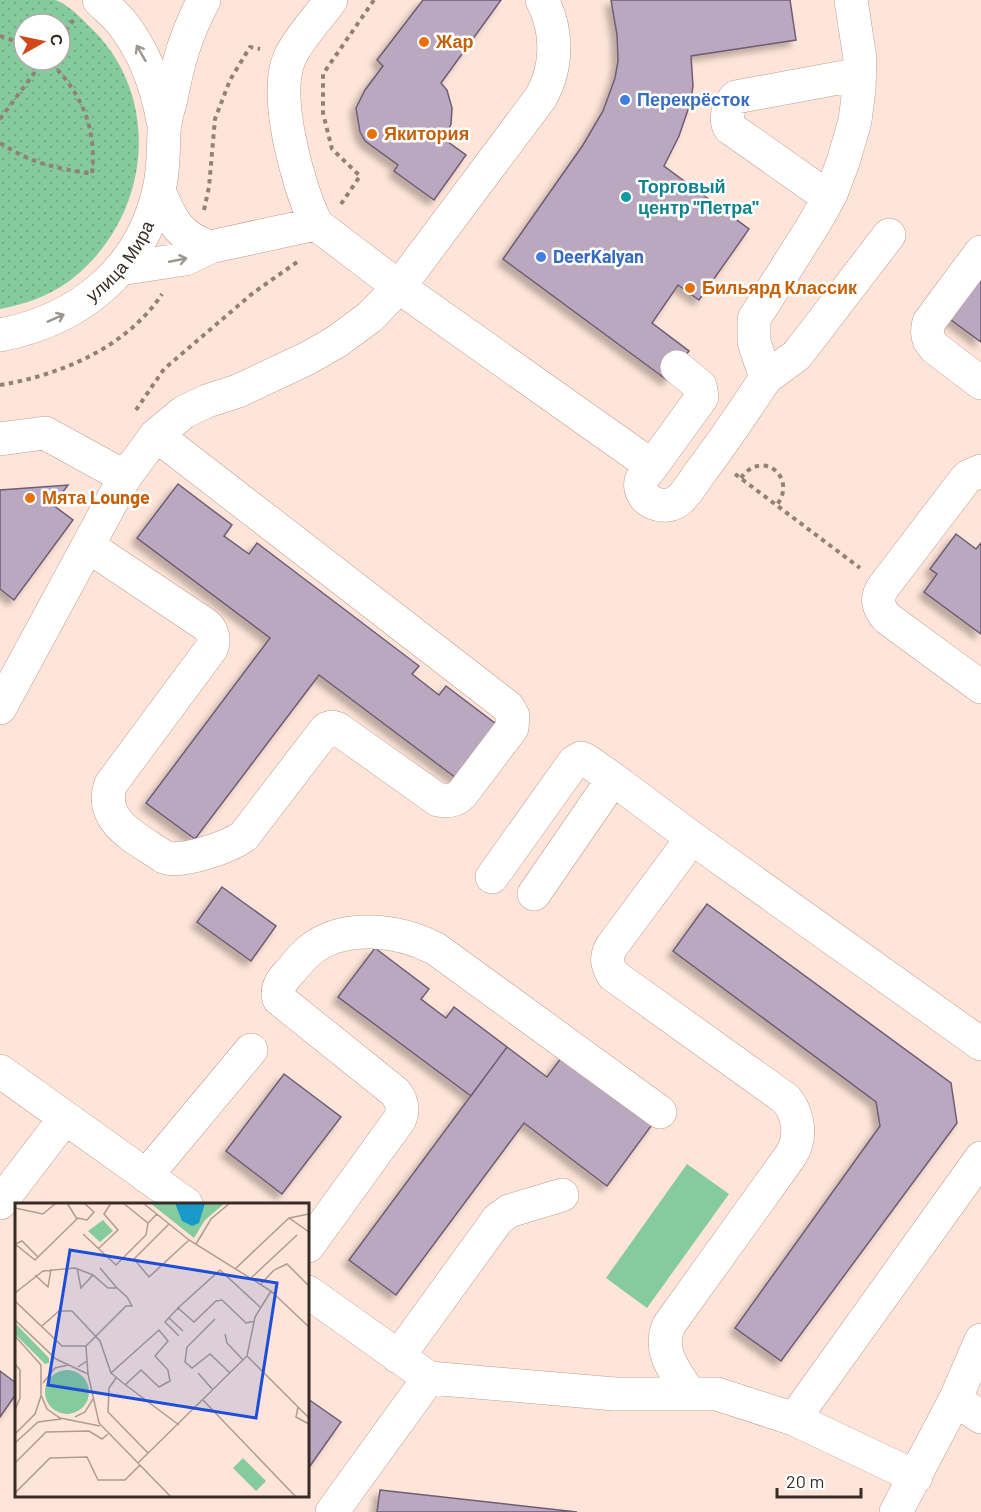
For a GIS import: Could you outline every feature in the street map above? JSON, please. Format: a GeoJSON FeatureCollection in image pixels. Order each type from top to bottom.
{"type":"FeatureCollection","features":[{"type":"Feature","properties":{"kind":"street","name":"улица Мира"},"geometry":{"type":"LineString","coordinates":[[0,335],[26,330],[61,316],[93,296],[120,269],[141,238],[159,191],[164,166],[164,129],[158,93],[144,58],[124,26],[99,0]]}},
{"type":"Feature","properties":{"kind":"street","name":"улица Мира"},"geometry":{"type":"LineString","coordinates":[[164,129],[178,62],[189,27],[204,0]]}},
{"type":"Feature","properties":{"kind":"street"},"geometry":{"type":"LineString","coordinates":[[331,0],[291,56],[284,83],[295,164],[308,206],[320,227],[399,287],[652,466]]}},
{"type":"Feature","properties":{"kind":"street"},"geometry":{"type":"LineString","coordinates":[[145,424],[238,391],[336,342],[370,317],[399,287],[548,85],[554,62],[553,37],[542,0]]}},
{"type":"Feature","properties":{"kind":"street"},"geometry":{"type":"LineString","coordinates":[[766,378],[754,342],[754,319],[814,224],[828,197],[843,162],[855,121],[860,59],[851,0]]}},
{"type":"Feature","properties":{"kind":"street"},"geometry":{"type":"LineString","coordinates":[[828,197],[730,128],[727,120],[732,102],[736,97],[860,74]]}},
{"type":"Feature","properties":{"kind":"street"},"geometry":{"type":"LineString","coordinates":[[159,191],[168,212],[181,231],[193,241],[210,247]]}},
{"type":"Feature","properties":{"kind":"street"},"geometry":{"type":"LineString","coordinates":[[120,269],[185,260],[210,247],[320,227]]}},
{"type":"Feature","properties":{"kind":"street"},"geometry":{"type":"LineString","coordinates":[[677,367],[700,386],[702,397],[642,478],[644,496],[657,505],[673,504],[683,495],[766,378],[798,355],[889,235]]}},
{"type":"Feature","properties":{"kind":"street"},"geometry":{"type":"LineString","coordinates":[[981,252],[929,322],[927,332],[930,344],[934,348],[981,383]]}},
{"type":"Feature","properties":{"kind":"street"},"geometry":{"type":"LineString","coordinates":[[0,708],[125,477],[145,424]]}},
{"type":"Feature","properties":{"kind":"street"},"geometry":{"type":"LineString","coordinates":[[88,546],[206,625],[210,628],[213,639],[211,649],[108,791],[110,809],[116,824],[164,857],[185,858],[231,844],[244,836],[321,732],[326,729],[332,727],[338,729],[444,802],[458,798],[462,794],[512,728],[513,716],[508,707],[145,424]]}},
{"type":"Feature","properties":{"kind":"street"},"geometry":{"type":"LineString","coordinates":[[0,439],[45,433],[125,477]]}},
{"type":"Feature","properties":{"kind":"street"},"geometry":{"type":"LineString","coordinates":[[981,471],[964,481],[880,591],[879,606],[887,618],[981,687]]}},
{"type":"Feature","properties":{"kind":"street"},"geometry":{"type":"LineString","coordinates":[[492,877],[577,759],[584,758],[981,1044]]}},
{"type":"Feature","properties":{"kind":"street"},"geometry":{"type":"LineString","coordinates":[[534,894],[614,779]]}},
{"type":"Feature","properties":{"kind":"street"},"geometry":{"type":"LineString","coordinates":[[689,1393],[666,1353],[665,1334],[669,1325],[791,1155],[798,1141],[796,1116],[786,1099],[614,975],[608,967],[608,952],[692,838]]}},
{"type":"Feature","properties":{"kind":"street"},"geometry":{"type":"LineString","coordinates":[[309,1245],[402,1114],[401,1101],[395,1092],[282,1004],[279,999],[277,988],[308,952],[318,944],[357,933],[380,932],[402,935],[422,942],[436,949],[660,1112]]}},
{"type":"Feature","properties":{"kind":"street"},"geometry":{"type":"LineString","coordinates":[[146,1176],[251,1050]]}},
{"type":"Feature","properties":{"kind":"street"},"geometry":{"type":"LineString","coordinates":[[0,1071],[185,1203]]}},
{"type":"Feature","properties":{"kind":"street"},"geometry":{"type":"LineString","coordinates":[[0,1203],[65,1118]]}},
{"type":"Feature","properties":{"kind":"street"},"geometry":{"type":"LineString","coordinates":[[794,1419],[981,1158]]}},
{"type":"Feature","properties":{"kind":"street"},"geometry":{"type":"LineString","coordinates":[[398,1357],[498,1219],[509,1211],[562,1195]]}},
{"type":"Feature","properties":{"kind":"street"},"geometry":{"type":"LineString","coordinates":[[309,1293],[429,1378],[615,1394],[709,1393],[726,1395],[794,1419],[916,1477]]}},
{"type":"Feature","properties":{"kind":"street"},"geometry":{"type":"LineString","coordinates":[[896,1512],[916,1477],[968,1408],[981,1340]]}},
{"type":"Feature","properties":{"kind":"street"},"geometry":{"type":"LineString","coordinates":[[332,1512],[429,1378]]}},
{"type":"Feature","properties":{"kind":"path"},"geometry":{"type":"LineString","coordinates":[[145,424],[164,369],[253,292],[307,255],[320,227],[360,176],[332,149],[323,113],[323,74],[374,0]]}},
{"type":"Feature","properties":{"kind":"path"},"geometry":{"type":"LineString","coordinates":[[0,119],[37,72]]}},
{"type":"Feature","properties":{"kind":"path"},"geometry":{"type":"LineString","coordinates":[[0,143],[46,166],[93,174],[94,155],[89,126],[80,99],[59,72]]}},
{"type":"Feature","properties":{"kind":"path"},"geometry":{"type":"LineString","coordinates":[[777,506],[782,499],[784,488],[779,474],[773,468],[765,465],[748,469],[741,478],[777,506],[884,586]]}},
{"type":"Feature","properties":{"kind":"green space"},"geometry":{"type":"Polygon","coordinates":[[[0,0],[55,0],[66,5],[83,20],[118,62],[131,93],[138,125],[138,158],[132,190],[120,221],[102,249],[70,281],[51,292],[21,304],[0,309],[0,0]]]}},
{"type":"Feature","properties":{"kind":"green space"},"geometry":{"type":"Polygon","coordinates":[[[687,1164],[729,1194],[647,1308],[606,1278],[687,1164]]]}},
{"type":"Feature","properties":{"kind":"building"},"geometry":{"type":"Polygon","coordinates":[[[423,0],[501,0],[441,83],[447,90],[452,108],[451,124],[444,139],[466,155],[434,200],[394,171],[398,165],[365,141],[360,132],[356,108],[365,90],[383,66],[377,60],[423,0]]]}},
{"type":"Feature","properties":{"kind":"building","name":"Торговый центр \"Петра\""},"geometry":{"type":"Polygon","coordinates":[[[611,0],[790,0],[796,40],[691,56],[693,86],[690,104],[679,136],[664,166],[749,229],[699,300],[678,285],[652,323],[689,351],[667,380],[503,259],[583,145],[603,111],[615,78],[618,61],[617,35],[611,0]]]}},
{"type":"Feature","properties":{"kind":"building"},"geometry":{"type":"Polygon","coordinates":[[[981,271],[981,342],[947,317],[981,271]]]}},
{"type":"Feature","properties":{"kind":"building"},"geometry":{"type":"Polygon","coordinates":[[[178,484],[232,525],[224,536],[249,554],[257,543],[419,666],[412,674],[439,695],[446,686],[500,727],[460,781],[319,675],[195,839],[146,803],[270,638],[137,538],[178,484]]]}},
{"type":"Feature","properties":{"kind":"building"},"geometry":{"type":"Polygon","coordinates":[[[68,485],[53,505],[73,520],[14,600],[0,589],[0,490],[68,485]]]}},
{"type":"Feature","properties":{"kind":"building"},"geometry":{"type":"Polygon","coordinates":[[[956,534],[976,549],[981,543],[981,634],[924,592],[937,574],[930,569],[956,534]]]}},
{"type":"Feature","properties":{"kind":"building"},"geometry":{"type":"Polygon","coordinates":[[[222,887],[276,926],[251,961],[197,922],[222,887]]]}},
{"type":"Feature","properties":{"kind":"building"},"geometry":{"type":"Polygon","coordinates":[[[707,904],[951,1083],[957,1123],[781,1361],[735,1328],[880,1126],[876,1102],[673,951],[707,904]]]}},
{"type":"Feature","properties":{"kind":"building"},"geometry":{"type":"Polygon","coordinates":[[[375,948],[429,989],[421,999],[446,1018],[454,1007],[507,1047],[471,1096],[338,997],[375,948]]]}},
{"type":"Feature","properties":{"kind":"building"},"geometry":{"type":"Polygon","coordinates":[[[507,1047],[547,1077],[564,1054],[654,1122],[607,1186],[524,1123],[396,1295],[349,1260],[507,1047]]]}},
{"type":"Feature","properties":{"kind":"building"},"geometry":{"type":"Polygon","coordinates":[[[284,1074],[341,1117],[282,1194],[226,1151],[284,1074]]]}},
{"type":"Feature","properties":{"kind":"building"},"geometry":{"type":"Polygon","coordinates":[[[0,1371],[15,1382],[15,1395],[0,1417],[0,1371]]]}},
{"type":"Feature","properties":{"kind":"building"},"geometry":{"type":"Polygon","coordinates":[[[309,1400],[341,1422],[309,1465],[309,1400]]]}},
{"type":"Feature","properties":{"kind":"building"},"geometry":{"type":"Polygon","coordinates":[[[380,1490],[577,1512],[377,1512],[380,1490]]]}},
{"type":"Feature","properties":{"kind":"place","name":"Жар"},"geometry":{"type":"Point","coordinates":[424,42]}},
{"type":"Feature","properties":{"kind":"place","name":"Перекрёсток"},"geometry":{"type":"Point","coordinates":[625,100]}},
{"type":"Feature","properties":{"kind":"place","name":"Якитория"},"geometry":{"type":"Point","coordinates":[372,134]}},
{"type":"Feature","properties":{"kind":"place","name":"Торговый центр \"Петра\""},"geometry":{"type":"Point","coordinates":[626,197]}},
{"type":"Feature","properties":{"kind":"place","name":"DeerKalyan"},"geometry":{"type":"Point","coordinates":[541,257]}},
{"type":"Feature","properties":{"kind":"place","name":"Бильярд Классик"},"geometry":{"type":"Point","coordinates":[690,288]}},
{"type":"Feature","properties":{"kind":"place","name":"Мята Lounge"},"geometry":{"type":"Point","coordinates":[30,498]}}]}
